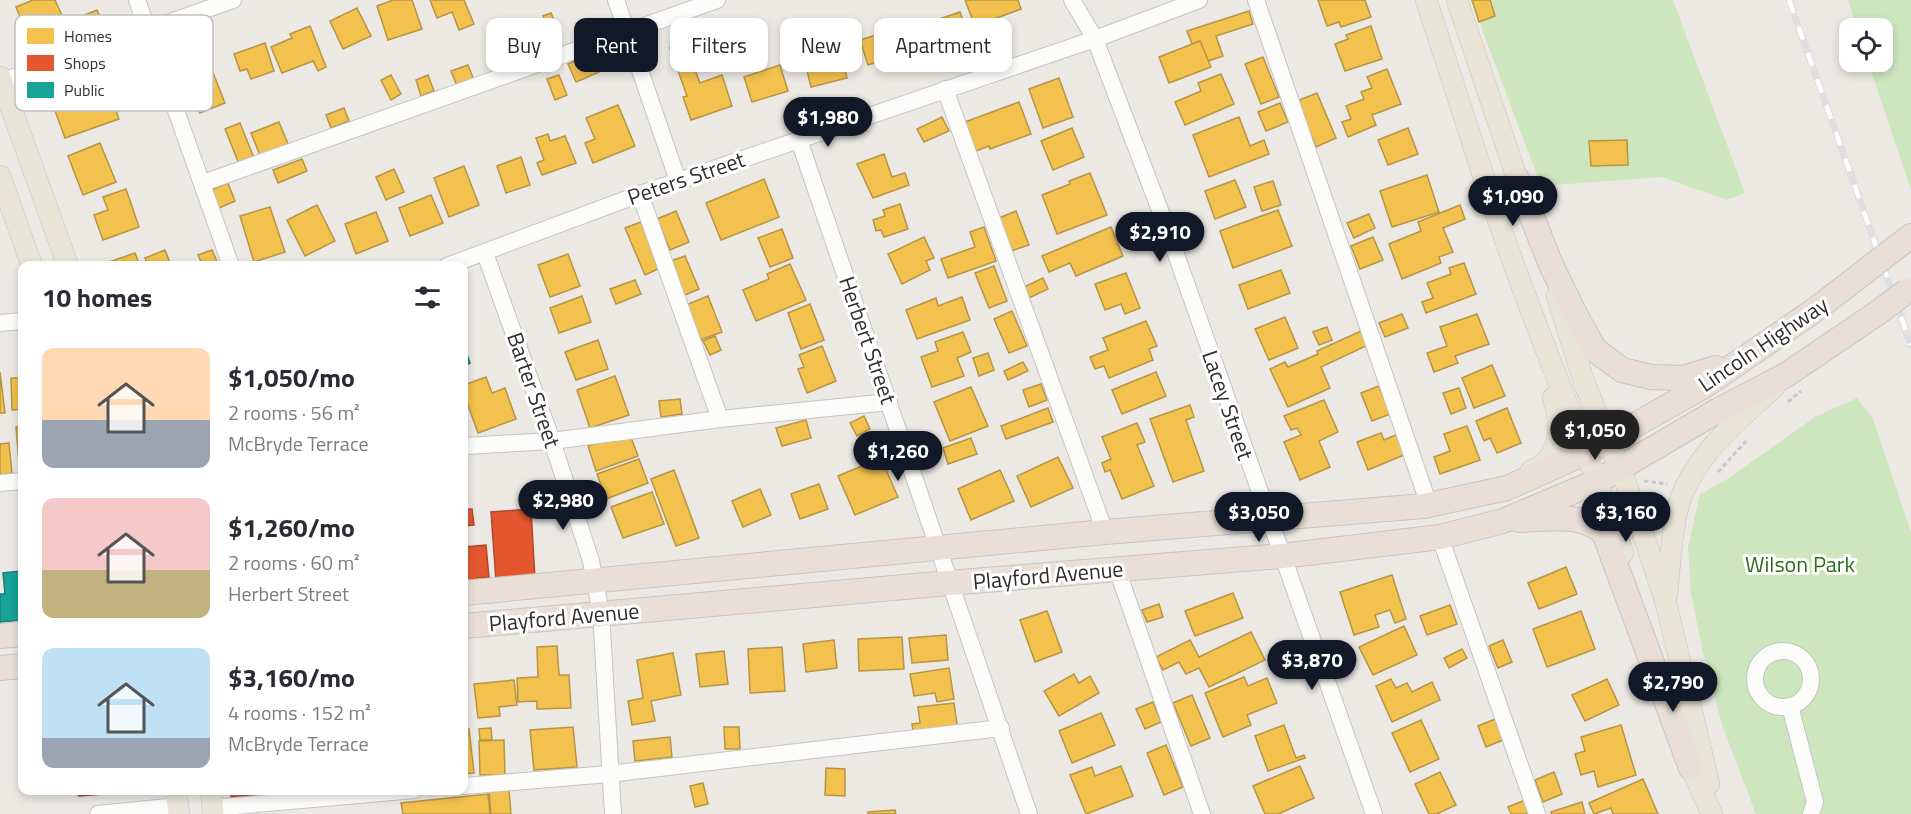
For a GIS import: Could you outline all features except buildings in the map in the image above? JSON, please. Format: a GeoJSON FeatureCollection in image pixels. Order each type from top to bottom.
{"type":"FeatureCollection","features":[{"type":"Feature","properties":{"kind":"highway"},"geometry":{"type":"LineString","coordinates":[[1517,179],[1551,265],[1577,318],[1595,350],[1622,370],[1651,377],[1683,378],[1721,366],[1775,337]]}},
{"type":"Feature","properties":{"kind":"highway","name":"Lincoln Highway"},"geometry":{"type":"LineString","coordinates":[[1608,440],[1704,386],[1775,337],[1911,236]]}},
{"type":"Feature","properties":{"kind":"highway","name":"Lincoln Highway"},"geometry":{"type":"LineString","coordinates":[[1619,469],[1717,411],[1786,375],[1909,290]]}},
{"type":"Feature","properties":{"kind":"highway","name":"Playford Avenue"},"geometry":{"type":"LineString","coordinates":[[468,593],[939,547],[1437,503],[1507,488],[1585,453],[1608,440]]}},
{"type":"Feature","properties":{"kind":"highway","name":"Playford Avenue"},"geometry":{"type":"LineString","coordinates":[[468,626],[1282,556],[1440,537],[1503,521],[1598,481],[1619,469]]}},
{"type":"Feature","properties":{"kind":"highway"},"geometry":{"type":"LineString","coordinates":[[1503,521],[1577,519],[1596,526],[1604,533],[1691,768]]}},
{"type":"Feature","properties":{"kind":"highway"},"geometry":{"type":"LineString","coordinates":[[0,636],[18,634]]}},
{"type":"Feature","properties":{"kind":"highway"},"geometry":{"type":"LineString","coordinates":[[0,668],[18,666]]}},
{"type":"Feature","properties":{"kind":"main road"},"geometry":{"type":"LineString","coordinates":[[1426,0],[1503,234],[1585,453],[1598,481],[1666,683],[1691,768],[1714,814]]}},
{"type":"Feature","properties":{"kind":"main road"},"geometry":{"type":"LineString","coordinates":[[1457,0],[1585,385],[1628,486],[1666,603],[1714,814]]}},
{"type":"Feature","properties":{"kind":"main road"},"geometry":{"type":"LineString","coordinates":[[0,80],[66,261]]}},
{"type":"Feature","properties":{"kind":"main road"},"geometry":{"type":"LineString","coordinates":[[1503,234],[1505,195],[1488,145],[1504,139]]}},
{"type":"Feature","properties":{"kind":"main road"},"geometry":{"type":"LineString","coordinates":[[0,176],[30,261]]}},
{"type":"Feature","properties":{"kind":"main road"},"geometry":{"type":"LineString","coordinates":[[1437,503],[1498,484],[1539,467],[1552,454],[1559,438],[1558,414],[1543,369],[1537,325]]}},
{"type":"Feature","properties":{"kind":"main road"},"geometry":{"type":"LineString","coordinates":[[1666,603],[1678,507],[1686,485],[1713,445],[1786,375]]}},
{"type":"Feature","properties":{"kind":"street"},"geometry":{"type":"LineString","coordinates":[[137,0],[142,15]]}},
{"type":"Feature","properties":{"kind":"street"},"geometry":{"type":"LineString","coordinates":[[190,15],[233,0]]}},
{"type":"Feature","properties":{"kind":"street"},"geometry":{"type":"LineString","coordinates":[[616,0],[622,18]]}},
{"type":"Feature","properties":{"kind":"street"},"geometry":{"type":"LineString","coordinates":[[658,21],[717,0]]}},
{"type":"Feature","properties":{"kind":"street","name":"Lacey Street"},"geometry":{"type":"LineString","coordinates":[[1072,0],[1095,39],[1166,226],[1374,814]]}},
{"type":"Feature","properties":{"kind":"street","name":"Peters Street"},"geometry":{"type":"LineString","coordinates":[[462,261],[640,194],[1095,39],[1199,0]]}},
{"type":"Feature","properties":{"kind":"street"},"geometry":{"type":"LineString","coordinates":[[1256,0],[1437,503]]}},
{"type":"Feature","properties":{"kind":"street"},"geometry":{"type":"LineString","coordinates":[[203,183],[574,51]]}},
{"type":"Feature","properties":{"kind":"street"},"geometry":{"type":"LineString","coordinates":[[641,72],[678,181]]}},
{"type":"Feature","properties":{"kind":"street"},"geometry":{"type":"LineString","coordinates":[[0,80],[15,75]]}},
{"type":"Feature","properties":{"kind":"street"},"geometry":{"type":"LineString","coordinates":[[945,89],[1105,532]]}},
{"type":"Feature","properties":{"kind":"street"},"geometry":{"type":"LineString","coordinates":[[177,111],[229,261]]}},
{"type":"Feature","properties":{"kind":"street","name":"Herbert Street"},"geometry":{"type":"LineString","coordinates":[[799,140],[1029,814]]}},
{"type":"Feature","properties":{"kind":"street"},"geometry":{"type":"LineString","coordinates":[[640,194],[720,418]]}},
{"type":"Feature","properties":{"kind":"street","name":"Barter Street"},"geometry":{"type":"LineString","coordinates":[[485,253],[552,441],[596,581],[601,613],[613,814]]}},
{"type":"Feature","properties":{"kind":"street"},"geometry":{"type":"LineString","coordinates":[[0,323],[18,321]]}},
{"type":"Feature","properties":{"kind":"street"},"geometry":{"type":"LineString","coordinates":[[468,446],[552,441],[720,418],[889,402]]}},
{"type":"Feature","properties":{"kind":"street"},"geometry":{"type":"LineString","coordinates":[[0,483],[18,481]]}},
{"type":"Feature","properties":{"kind":"street"},"geometry":{"type":"LineString","coordinates":[[1440,537],[1537,814]]}},
{"type":"Feature","properties":{"kind":"street"},"geometry":{"type":"LineString","coordinates":[[1117,569],[1202,814]]}},
{"type":"Feature","properties":{"kind":"street"},"geometry":{"type":"LineString","coordinates":[[1790,706],[1815,802],[1811,814]]}},
{"type":"Feature","properties":{"kind":"street"},"geometry":{"type":"LineString","coordinates":[[468,786],[609,774],[1001,729]]}},
{"type":"Feature","properties":{"kind":"street"},"geometry":{"type":"LineString","coordinates":[[212,804],[342,795]]}},
{"type":"Feature","properties":{"kind":"street"},"geometry":{"type":"LineString","coordinates":[[98,814],[178,804]]}},
{"type":"Feature","properties":{"kind":"green space"},"geometry":{"type":"Polygon","coordinates":[[[1471,0],[1673,0],[1745,193],[1727,200],[1662,177],[1541,186],[1471,0]]]}},
{"type":"Feature","properties":{"kind":"green space"},"geometry":{"type":"Polygon","coordinates":[[[1848,0],[1911,0],[1911,190],[1871,72],[1893,72],[1893,18],[1854,18],[1848,0]]]}},
{"type":"Feature","properties":{"kind":"green space","name":"Wilson Park"},"geometry":{"type":"Polygon","coordinates":[[[1857,398],[1873,419],[1911,532],[1911,814],[1756,814],[1722,725],[1691,594],[1688,547],[1700,494],[1729,478],[1815,417],[1857,398]]]}},
{"type":"Feature","properties":{"kind":"railway"},"geometry":{"type":"LineString","coordinates":[[1789,0],[1911,345]]}}]}
